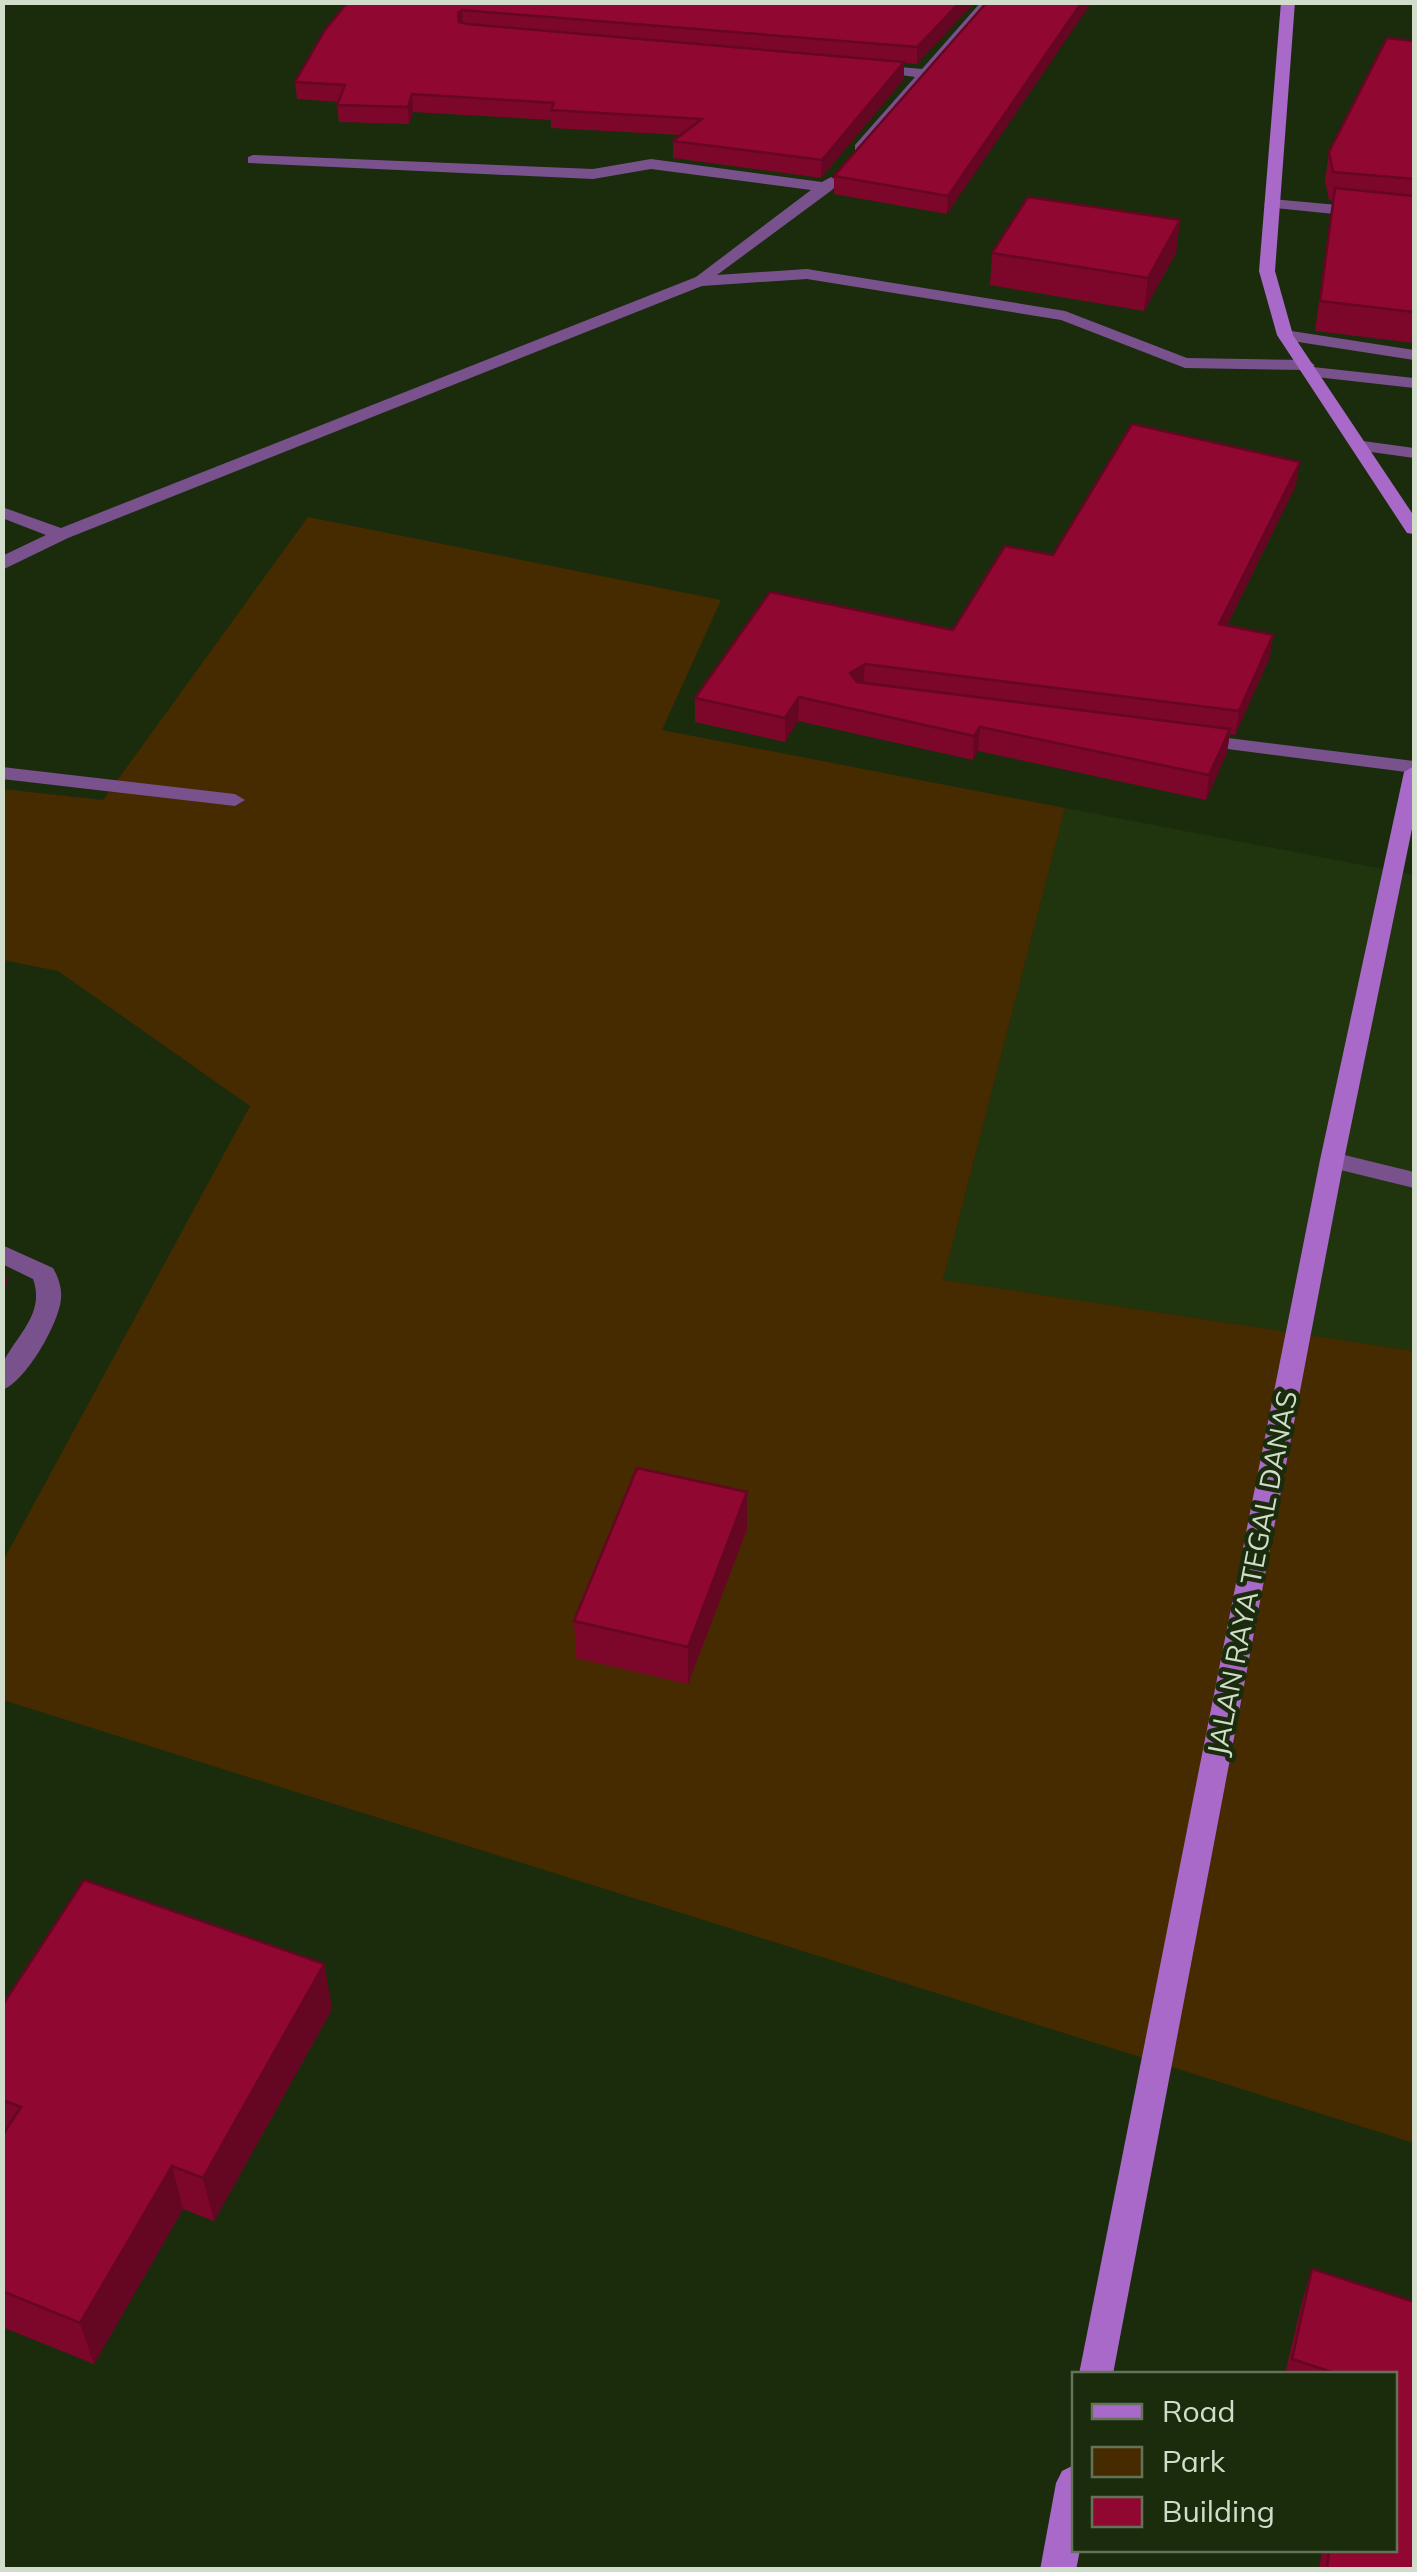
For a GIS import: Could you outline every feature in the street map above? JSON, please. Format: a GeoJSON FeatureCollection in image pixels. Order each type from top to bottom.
{"type":"FeatureCollection","features":[{"type":"Feature","properties":{"kind":"street"},"geometry":{"type":"LineString","coordinates":[[851,159],[922,74],[990,2]]}},
{"type":"Feature","properties":{"kind":"street"},"geometry":{"type":"LineString","coordinates":[[1288,2],[1268,271],[1285,334],[1413,522]]}},
{"type":"Feature","properties":{"kind":"street"},"geometry":{"type":"LineString","coordinates":[[849,65],[922,74]]}},
{"type":"Feature","properties":{"kind":"street"},"geometry":{"type":"LineString","coordinates":[[253,160],[593,174],[651,164],[827,187]]}},
{"type":"Feature","properties":{"kind":"street"},"geometry":{"type":"LineString","coordinates":[[2,564],[62,534],[699,281],[827,187],[839,173]]}},
{"type":"Feature","properties":{"kind":"street"},"geometry":{"type":"LineString","coordinates":[[1272,204],[1414,217]]}},
{"type":"Feature","properties":{"kind":"street"},"geometry":{"type":"LineString","coordinates":[[699,281],[807,274],[1064,316],[1164,359],[1185,363],[1310,369],[1414,383]]}},
{"type":"Feature","properties":{"kind":"street"},"geometry":{"type":"LineString","coordinates":[[1285,334],[1414,355]]}},
{"type":"Feature","properties":{"kind":"street"},"geometry":{"type":"LineString","coordinates":[[1363,446],[1414,453]]}},
{"type":"Feature","properties":{"kind":"street"},"geometry":{"type":"LineString","coordinates":[[10,514],[62,534]]}},
{"type":"Feature","properties":{"kind":"street"},"geometry":{"type":"LineString","coordinates":[[1174,737],[1414,770]]}},
{"type":"Feature","properties":{"kind":"street","name":"JALAN RAYA TEGAL DANAS"},"geometry":{"type":"LineString","coordinates":[[1096,2372],[1332,1160],[1414,770]]}},
{"type":"Feature","properties":{"kind":"street"},"geometry":{"type":"LineString","coordinates":[[2,773],[235,800]]}},
{"type":"Feature","properties":{"kind":"street"},"geometry":{"type":"LineString","coordinates":[[1332,1160],[1414,1180]]}},
{"type":"Feature","properties":{"kind":"street"},"geometry":{"type":"LineString","coordinates":[[2,1254],[44,1274],[52,1298],[40,1326],[2,1381]]}},
{"type":"Feature","properties":{"kind":"street"},"geometry":{"type":"LineString","coordinates":[[1058,2570],[1072,2493]]}},
{"type":"Feature","properties":{"kind":"shaded area"},"geometry":{"type":"Polygon","coordinates":[[[1065,808],[1414,875],[1414,1351],[943,1280],[1065,808]]]}},
{"type":"Feature","properties":{"kind":"green space"},"geometry":{"type":"Polygon","coordinates":[[[308,517],[721,600],[662,730],[1065,808],[943,1280],[1414,1351],[1414,2143],[3,1700],[3,1561],[250,1106],[58,971],[3,960],[3,789],[103,800],[308,517]]]}},
{"type":"Feature","properties":{"kind":"building"},"geometry":{"type":"Polygon","coordinates":[[[348,2],[960,2],[917,47],[462,10],[458,13],[459,22],[467,24],[904,62],[822,160],[673,141],[702,119],[551,110],[554,103],[412,94],[408,107],[337,105],[345,85],[295,82],[325,30],[348,2]]]}},
{"type":"Feature","properties":{"kind":"building"},"geometry":{"type":"Polygon","coordinates":[[[987,2],[1082,2],[948,196],[834,176],[987,2]]]}},
{"type":"Feature","properties":{"kind":"building"},"geometry":{"type":"Polygon","coordinates":[[[1387,38],[1414,41],[1414,179],[1333,172],[1329,152],[1387,38]]]}},
{"type":"Feature","properties":{"kind":"building"},"geometry":{"type":"Polygon","coordinates":[[[1335,188],[1414,196],[1414,312],[1320,301],[1335,188]]]}},
{"type":"Feature","properties":{"kind":"building"},"geometry":{"type":"Polygon","coordinates":[[[1028,197],[1180,220],[1148,278],[992,253],[1028,197]]]}},
{"type":"Feature","properties":{"kind":"building"},"geometry":{"type":"Polygon","coordinates":[[[1132,424],[1300,462],[1219,624],[1273,635],[1239,711],[865,664],[850,673],[857,682],[1230,729],[1209,775],[980,727],[974,736],[799,697],[785,718],[695,698],[770,592],[953,630],[1005,546],[1053,555],[1132,424]]]}},
{"type":"Feature","properties":{"kind":"building"},"geometry":{"type":"Polygon","coordinates":[[[637,1468],[747,1492],[688,1647],[574,1621],[637,1468]]]}},
{"type":"Feature","properties":{"kind":"building"},"geometry":{"type":"Polygon","coordinates":[[[84,1880],[324,1964],[203,2178],[172,2166],[80,2323],[2,2291],[2,2136],[21,2107],[2,2100],[2,2006],[84,1880]]]}},
{"type":"Feature","properties":{"kind":"building"},"geometry":{"type":"Polygon","coordinates":[[[1312,2269],[1414,2302],[1414,2570],[1327,2570],[1329,2552],[1397,2552],[1397,2372],[1332,2372],[1292,2359],[1312,2269]]]}}]}
